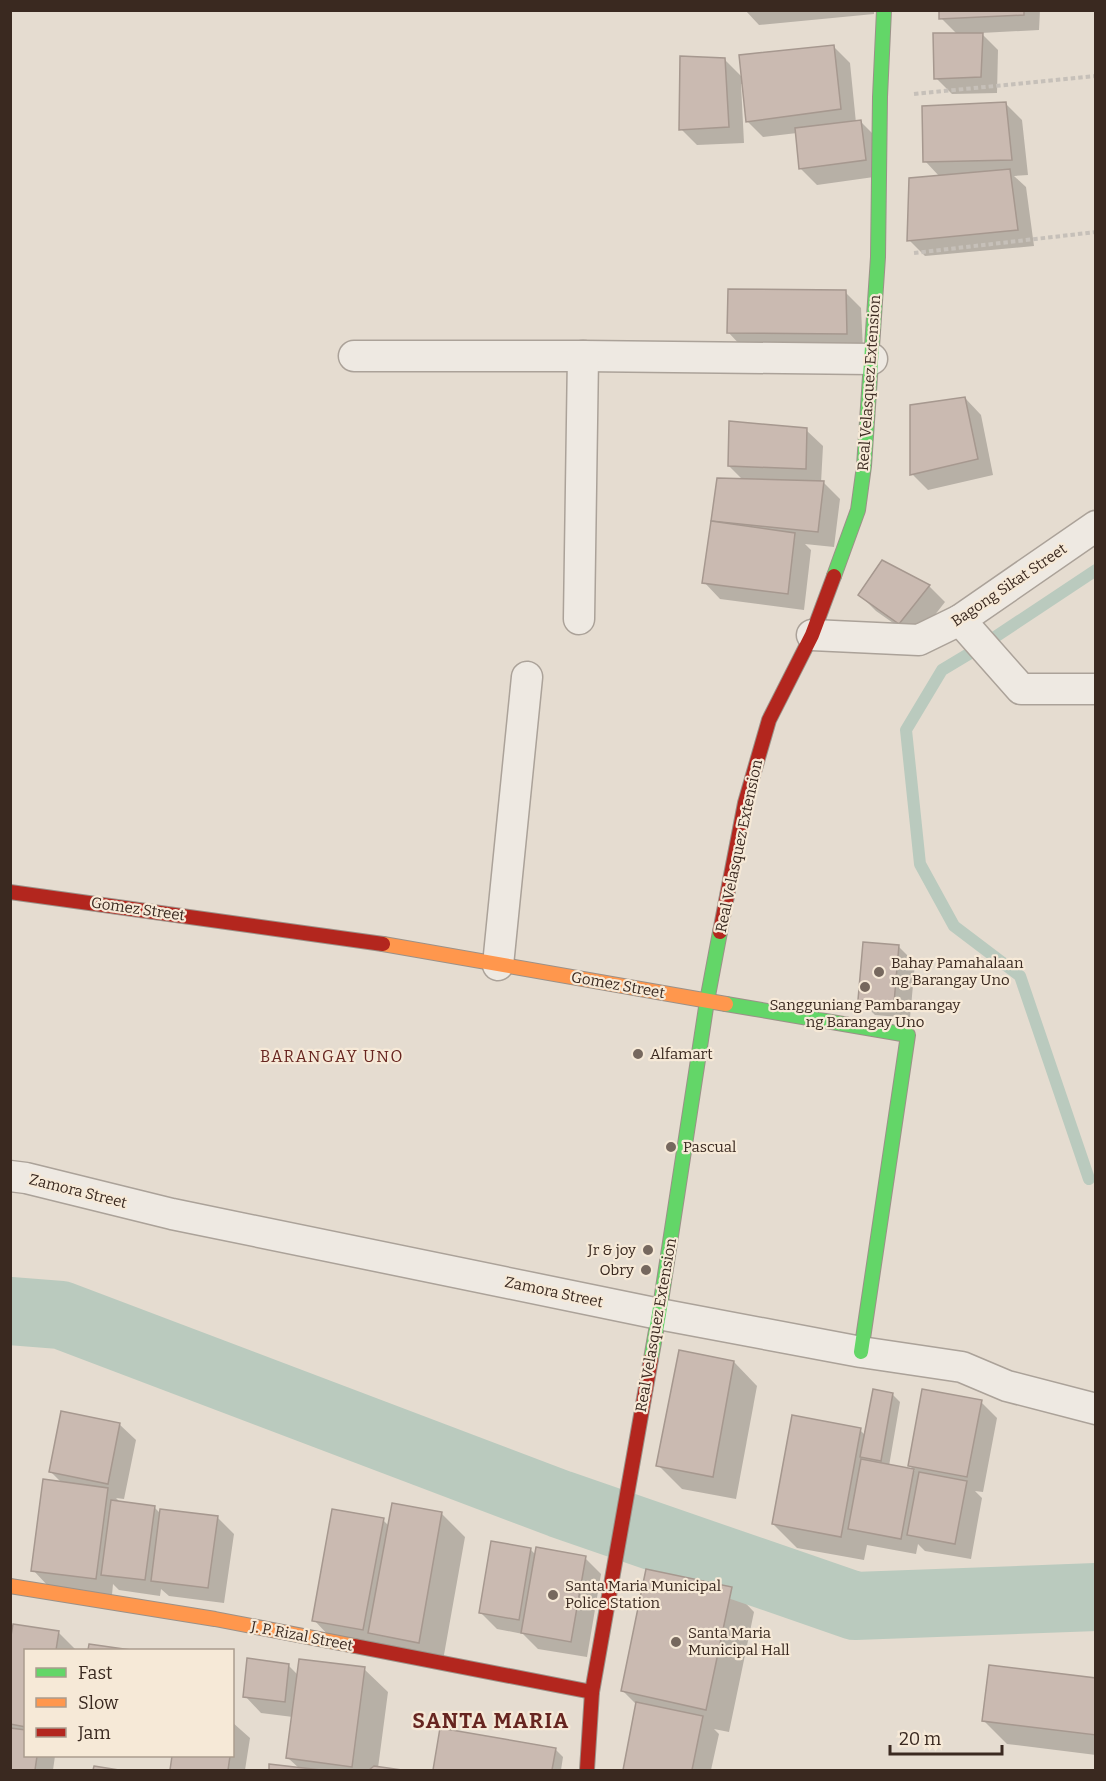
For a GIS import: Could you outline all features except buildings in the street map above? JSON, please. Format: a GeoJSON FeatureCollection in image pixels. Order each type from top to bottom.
{"type":"FeatureCollection","features":[{"type":"Feature","properties":{"kind":"street","name":"Real Velasquez Extension"},"geometry":{"type":"LineString","coordinates":[[587,1770],[592,1692],[659,1314],[707,1001],[745,803],[769,720],[812,635],[858,510],[864,466],[878,257],[880,97],[884,10]]}},
{"type":"Feature","properties":{"kind":"street"},"geometry":{"type":"LineString","coordinates":[[354,356],[872,359]]}},
{"type":"Feature","properties":{"kind":"street"},"geometry":{"type":"LineString","coordinates":[[579,619],[583,356]]}},
{"type":"Feature","properties":{"kind":"street","name":"Bagong Sikat Street"},"geometry":{"type":"LineString","coordinates":[[812,635],[920,640],[960,620],[1095,526]]}},
{"type":"Feature","properties":{"kind":"street"},"geometry":{"type":"LineString","coordinates":[[960,620],[1021,689],[1095,689]]}},
{"type":"Feature","properties":{"kind":"street"},"geometry":{"type":"LineString","coordinates":[[498,965],[527,677]]}},
{"type":"Feature","properties":{"kind":"street","name":"Gomez Street"},"geometry":{"type":"LineString","coordinates":[[10,892],[345,939],[908,1035],[861,1352]]}},
{"type":"Feature","properties":{"kind":"street","name":"Zamora Street"},"geometry":{"type":"LineString","coordinates":[[10,1176],[172,1214],[659,1314],[861,1352],[962,1367],[1007,1386],[1095,1409]]}},
{"type":"Feature","properties":{"kind":"street","name":"J. P. Rizal Street"},"geometry":{"type":"LineString","coordinates":[[10,1586],[215,1619],[592,1692]]}},
{"type":"Feature","properties":{"kind":"path"},"geometry":{"type":"LineString","coordinates":[[880,97],[1095,76]]}},
{"type":"Feature","properties":{"kind":"path"},"geometry":{"type":"LineString","coordinates":[[878,257],[1095,231]]}},
{"type":"Feature","properties":{"kind":"waterway"},"geometry":{"type":"LineString","coordinates":[[986,643],[1096,570]]}},
{"type":"Feature","properties":{"kind":"waterway"},"geometry":{"type":"LineString","coordinates":[[977,649],[942,670],[906,730],[920,864],[954,926],[1020,976],[1089,1179]]}},
{"type":"Feature","properties":{"kind":"waterway"},"geometry":{"type":"LineString","coordinates":[[10,1311],[61,1315],[560,1504],[855,1606],[1096,1597]]}},
{"type":"Feature","properties":{"kind":"traffic: fast"},"geometry":{"type":"LineString","coordinates":[[834,576],[858,510],[864,466],[878,257],[880,97],[884,10]]}},
{"type":"Feature","properties":{"kind":"traffic: fast"},"geometry":{"type":"LineString","coordinates":[[651,1359],[707,1001],[720,932]]}},
{"type":"Feature","properties":{"kind":"traffic: fast"},"geometry":{"type":"LineString","coordinates":[[726,1004],[908,1035],[861,1352]]}},
{"type":"Feature","properties":{"kind":"traffic: slow"},"geometry":{"type":"LineString","coordinates":[[383,944],[726,1004]]}},
{"type":"Feature","properties":{"kind":"traffic: slow"},"geometry":{"type":"LineString","coordinates":[[10,1586],[215,1619],[355,1646]]}},
{"type":"Feature","properties":{"kind":"traffic: jam"},"geometry":{"type":"LineString","coordinates":[[720,932],[745,803],[769,720],[812,635],[834,576]]}},
{"type":"Feature","properties":{"kind":"traffic: jam"},"geometry":{"type":"LineString","coordinates":[[10,892],[383,944]]}},
{"type":"Feature","properties":{"kind":"traffic: jam"},"geometry":{"type":"LineString","coordinates":[[587,1770],[592,1692],[651,1359]]}},
{"type":"Feature","properties":{"kind":"traffic: jam"},"geometry":{"type":"LineString","coordinates":[[355,1646],[592,1692]]}},
{"type":"Feature","properties":{"kind":"place","name":"Bahay Pamahalaan ng Barangay Uno"},"geometry":{"type":"Point","coordinates":[879,972]}},
{"type":"Feature","properties":{"kind":"place","name":"Sangguniang Pambarangay ng Barangay Uno"},"geometry":{"type":"Point","coordinates":[865,987]}},
{"type":"Feature","properties":{"kind":"place","name":"Alfamart"},"geometry":{"type":"Point","coordinates":[638,1054]}},
{"type":"Feature","properties":{"kind":"place","name":"Pascual"},"geometry":{"type":"Point","coordinates":[671,1147]}},
{"type":"Feature","properties":{"kind":"place","name":"Jr & joy"},"geometry":{"type":"Point","coordinates":[648,1250]}},
{"type":"Feature","properties":{"kind":"place","name":"Obry"},"geometry":{"type":"Point","coordinates":[646,1270]}},
{"type":"Feature","properties":{"kind":"place","name":"Santa Maria Municipal Police Station"},"geometry":{"type":"Point","coordinates":[553,1595]}},
{"type":"Feature","properties":{"kind":"place","name":"Santa Maria Municipal Hall"},"geometry":{"type":"Point","coordinates":[676,1642]}},
{"type":"Feature","properties":{"kind":"district","name":"BARANGAY UNO"},"geometry":{"type":"Point","coordinates":[332,1056]}},
{"type":"Feature","properties":{"kind":"district","name":"SANTA MARIA"},"geometry":{"type":"Point","coordinates":[491,1721]}}]}
